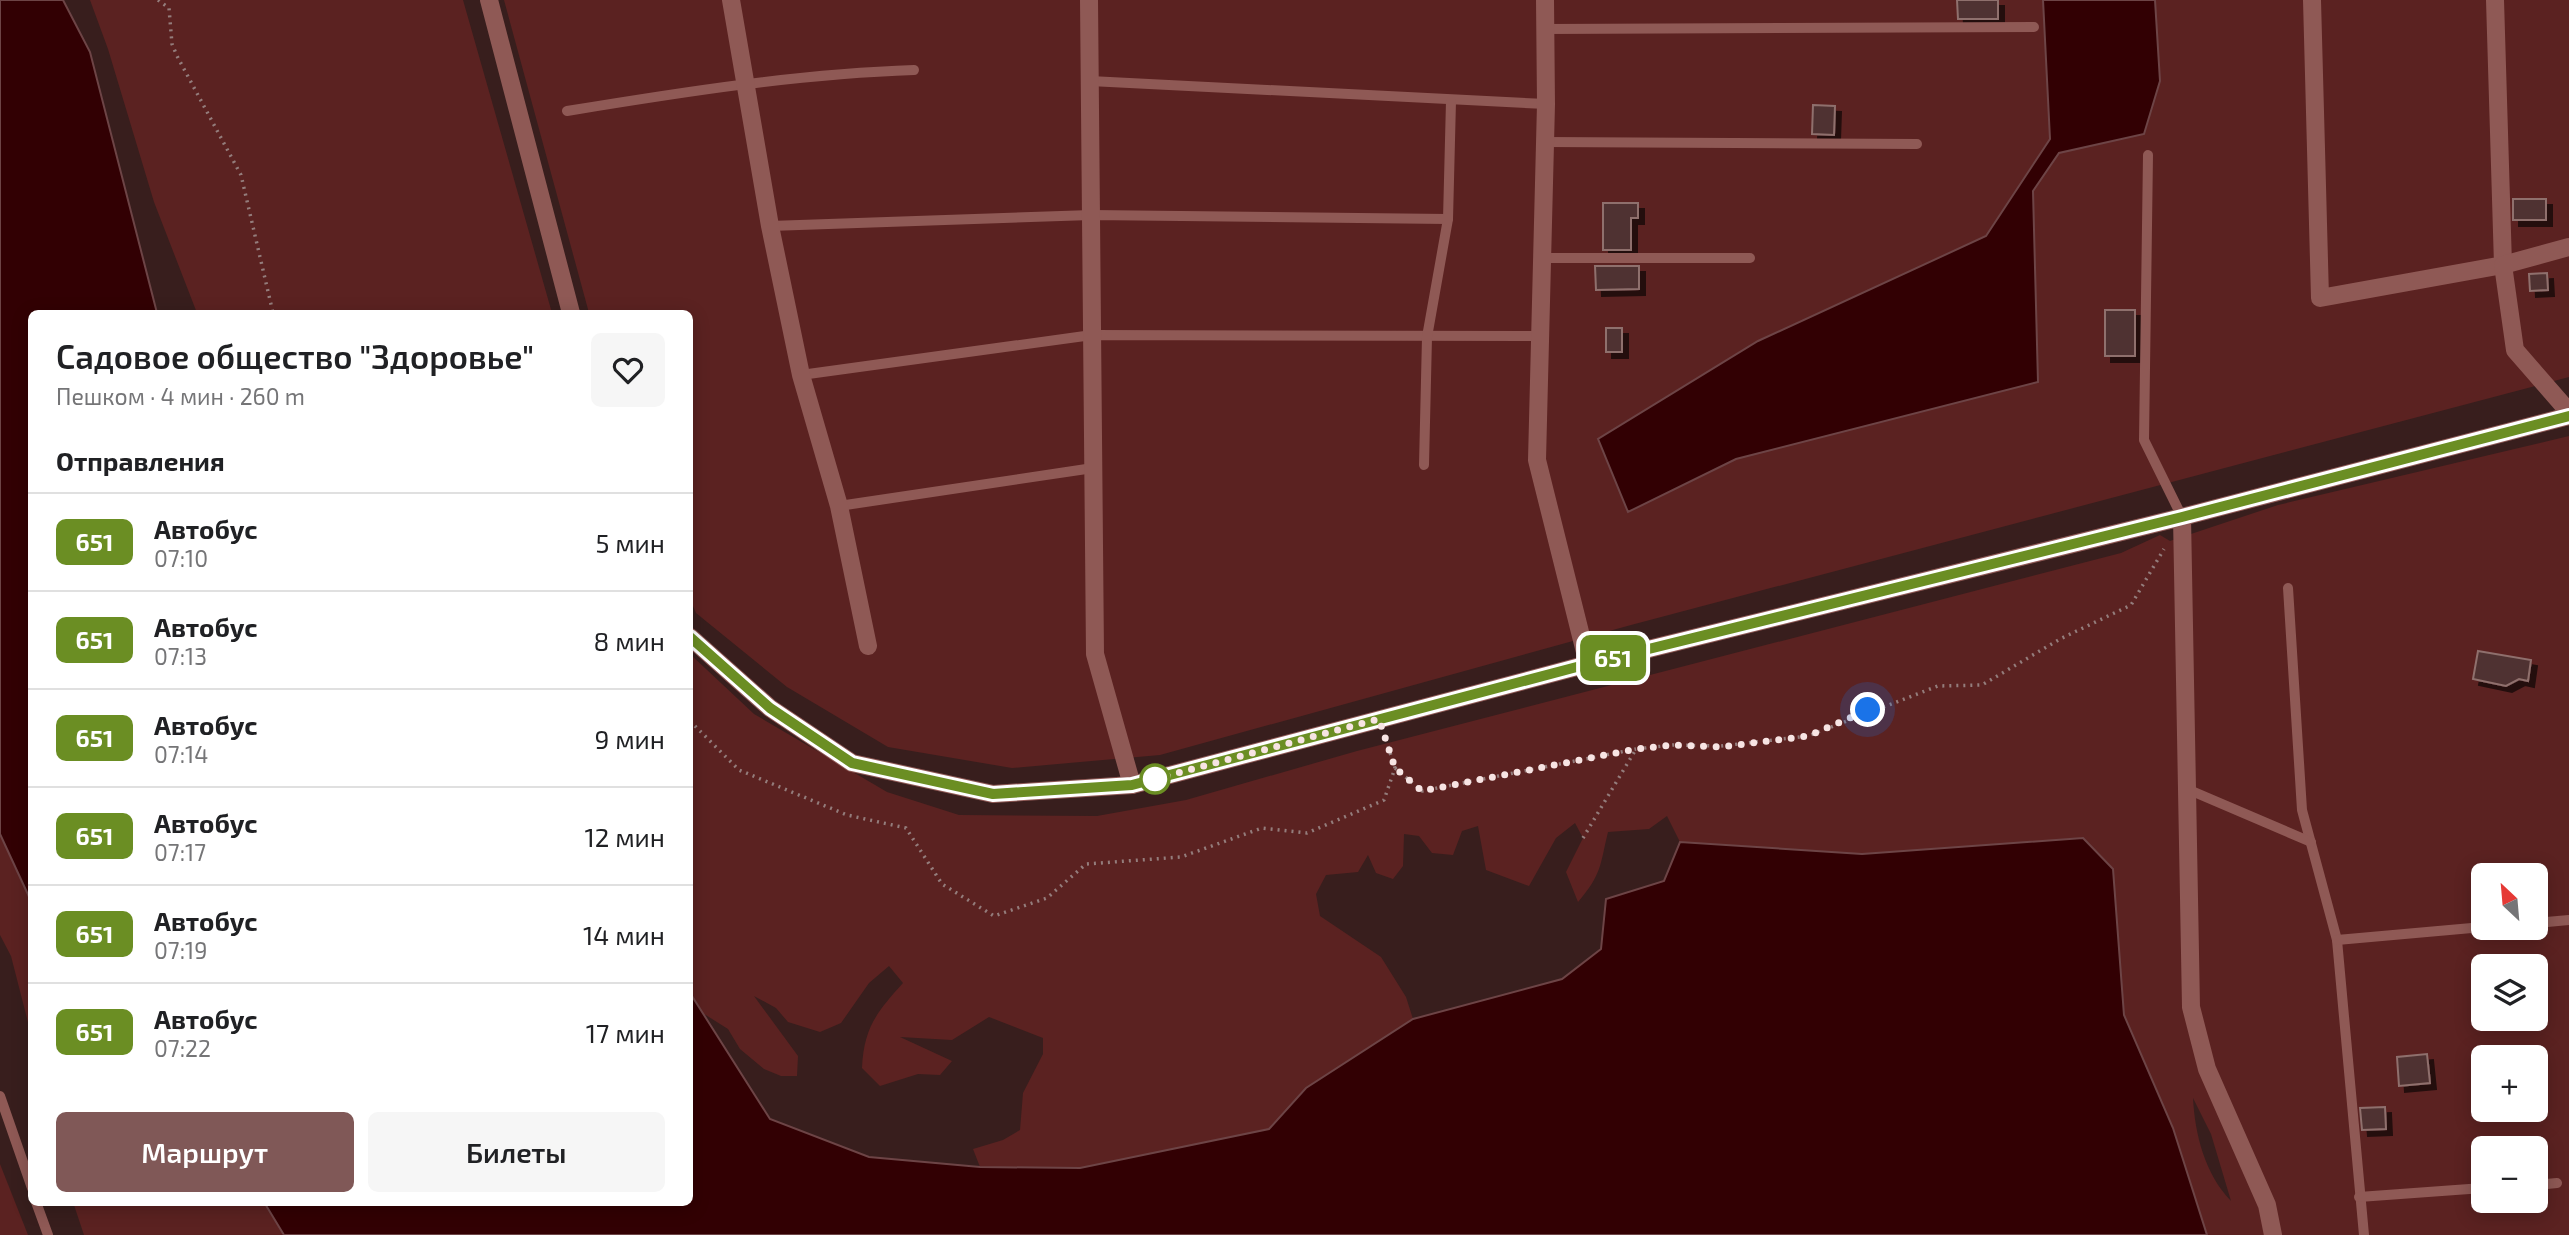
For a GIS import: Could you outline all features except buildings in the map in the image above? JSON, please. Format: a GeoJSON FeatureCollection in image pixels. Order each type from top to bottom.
{"type":"FeatureCollection","features":[{"type":"Feature","properties":{"kind":"street"},"geometry":{"type":"LineString","coordinates":[[489,0],[570,310]]}},
{"type":"Feature","properties":{"kind":"street"},"geometry":{"type":"LineString","coordinates":[[731,0],[770,226],[801,375],[839,506],[868,646]]}},
{"type":"Feature","properties":{"kind":"street"},"geometry":{"type":"LineString","coordinates":[[1089,0],[1095,654],[1132,785]]}},
{"type":"Feature","properties":{"kind":"street"},"geometry":{"type":"LineString","coordinates":[[1545,0],[1546,104],[1537,460],[1588,664]]}},
{"type":"Feature","properties":{"kind":"street"},"geometry":{"type":"LineString","coordinates":[[2312,0],[2320,298],[2503,265],[2569,247]]}},
{"type":"Feature","properties":{"kind":"street"},"geometry":{"type":"LineString","coordinates":[[693,640],[770,708],[852,763],[993,794],[1132,785],[1588,664],[2182,517],[2569,414],[2515,350],[2503,265],[2495,0]]}},
{"type":"Feature","properties":{"kind":"street"},"geometry":{"type":"LineString","coordinates":[[2182,517],[2191,1007],[2207,1069],[2267,1205],[2273,1235]]}},
{"type":"Feature","properties":{"kind":"lane"},"geometry":{"type":"LineString","coordinates":[[1545,29],[2034,27]]}},
{"type":"Feature","properties":{"kind":"lane"},"geometry":{"type":"LineString","coordinates":[[567,111],[746,82],[829,73],[914,70]]}},
{"type":"Feature","properties":{"kind":"lane"},"geometry":{"type":"LineString","coordinates":[[1090,81],[1546,104]]}},
{"type":"Feature","properties":{"kind":"lane"},"geometry":{"type":"LineString","coordinates":[[1424,465],[1427,337],[1448,219],[1451,101]]}},
{"type":"Feature","properties":{"kind":"lane"},"geometry":{"type":"LineString","coordinates":[[1545,142],[1917,144]]}},
{"type":"Feature","properties":{"kind":"lane"},"geometry":{"type":"LineString","coordinates":[[2148,155],[2144,440],[2182,517]]}},
{"type":"Feature","properties":{"kind":"lane"},"geometry":{"type":"LineString","coordinates":[[770,226],[1091,215],[1448,219]]}},
{"type":"Feature","properties":{"kind":"lane"},"geometry":{"type":"LineString","coordinates":[[1542,258],[1750,258]]}},
{"type":"Feature","properties":{"kind":"lane"},"geometry":{"type":"LineString","coordinates":[[801,375],[1092,335],[1540,336]]}},
{"type":"Feature","properties":{"kind":"lane"},"geometry":{"type":"LineString","coordinates":[[839,506],[1093,468]]}},
{"type":"Feature","properties":{"kind":"lane"},"geometry":{"type":"LineString","coordinates":[[2288,588],[2302,810],[2337,940],[2364,1235]]}},
{"type":"Feature","properties":{"kind":"lane"},"geometry":{"type":"LineString","coordinates":[[2187,789],[2311,842]]}},
{"type":"Feature","properties":{"kind":"lane"},"geometry":{"type":"LineString","coordinates":[[2548,921],[2569,920]]}},
{"type":"Feature","properties":{"kind":"lane"},"geometry":{"type":"LineString","coordinates":[[2337,940],[2471,928]]}},
{"type":"Feature","properties":{"kind":"lane"},"geometry":{"type":"LineString","coordinates":[[0,1096],[28,1176]]}},
{"type":"Feature","properties":{"kind":"lane"},"geometry":{"type":"LineString","coordinates":[[2548,1184],[2557,1183]]}},
{"type":"Feature","properties":{"kind":"lane"},"geometry":{"type":"LineString","coordinates":[[2359,1197],[2471,1189]]}},
{"type":"Feature","properties":{"kind":"lane"},"geometry":{"type":"LineString","coordinates":[[37,1206],[47,1235]]}},
{"type":"Feature","properties":{"kind":"path"},"geometry":{"type":"LineString","coordinates":[[158,0],[169,8],[172,44],[241,175],[272,310]]}},
{"type":"Feature","properties":{"kind":"path"},"geometry":{"type":"LineString","coordinates":[[1379,719],[1395,768],[1422,791],[1636,749],[1673,745],[1721,747],[1808,736],[1868,710],[1938,686],[1982,685],[2060,639],[2131,605],[2165,547]]}},
{"type":"Feature","properties":{"kind":"path"},"geometry":{"type":"LineString","coordinates":[[693,724],[738,770],[847,815],[906,828],[942,884],[994,916],[1047,898],[1086,864],[1181,857],[1262,828],[1307,833],[1384,800],[1395,768]]}},
{"type":"Feature","properties":{"kind":"path"},"geometry":{"type":"LineString","coordinates":[[1583,838],[1636,749]]}},
{"type":"Feature","properties":{"kind":"shaded area"},"geometry":{"type":"Polygon","coordinates":[[[0,0],[63,0],[90,52],[156,310],[28,310],[28,895],[0,834],[0,0]]]}},
{"type":"Feature","properties":{"kind":"shaded area"},"geometry":{"type":"Polygon","coordinates":[[[90,0],[463,0],[551,310],[196,310],[154,202],[108,49],[90,0]]]}},
{"type":"Feature","properties":{"kind":"shaded area"},"geometry":{"type":"Polygon","coordinates":[[[504,0],[2569,0],[2569,377],[1631,625],[1160,755],[1012,768],[888,747],[787,687],[696,613],[693,606],[693,310],[588,310],[504,0]]]}},
{"type":"Feature","properties":{"kind":"shaded area"},"geometry":{"type":"Polygon","coordinates":[[[2043,0],[2155,0],[2160,81],[2144,134],[2059,153],[2033,191],[2038,382],[1736,459],[1628,512],[1598,439],[1758,341],[1986,236],[2050,139],[2043,0]]]}},
{"type":"Feature","properties":{"kind":"shaded area"},"geometry":{"type":"Polygon","coordinates":[[[2569,436],[2569,1235],[2207,1235],[2173,1128],[2124,1015],[2113,869],[2083,838],[1862,854],[1680,842],[1667,816],[1649,829],[1608,832],[1596,876],[1578,902],[1566,872],[1583,838],[1575,823],[1556,838],[1529,886],[1486,870],[1478,826],[1462,831],[1453,855],[1432,853],[1419,836],[1404,834],[1403,866],[1393,879],[1376,873],[1368,855],[1358,872],[1326,875],[1316,894],[1320,916],[1381,957],[1406,997],[1413,1019],[1306,1088],[1269,1129],[1080,1168],[980,1167],[973,1149],[1003,1140],[1020,1130],[1023,1093],[1043,1054],[1043,1038],[989,1017],[952,1040],[900,1037],[952,1061],[940,1075],[918,1074],[880,1086],[862,1068],[865,1042],[873,1022],[903,983],[889,966],[869,983],[841,1023],[820,1032],[788,1022],[776,1008],[754,996],[798,1056],[797,1076],[781,1076],[764,1069],[740,1049],[728,1029],[701,1012],[693,998],[693,657],[754,714],[887,792],[959,815],[1097,816],[1186,800],[1357,751],[2121,553],[2160,535],[2170,541],[2278,505],[2569,436]],[[2193,1098],[2203,1153],[2214,1179],[2231,1201],[2211,1134],[2193,1098]]]}},
{"type":"Feature","properties":{"kind":"shaded area"},"geometry":{"type":"Polygon","coordinates":[[[0,834],[28,895],[28,1022],[11,956],[0,935],[0,834]]]}},
{"type":"Feature","properties":{"kind":"shaded area"},"geometry":{"type":"Polygon","coordinates":[[[2083,838],[2113,869],[2124,1015],[2173,1128],[2207,1235],[284,1235],[266,1206],[693,1206],[693,998],[770,1119],[869,1157],[980,1167],[1080,1168],[1269,1129],[1306,1088],[1413,1019],[1562,979],[1601,949],[1606,899],[1664,881],[1680,842],[1862,854],[2083,838]]]}},
{"type":"Feature","properties":{"kind":"shaded area"},"geometry":{"type":"Polygon","coordinates":[[[0,1164],[28,1235],[0,1235],[0,1164]]]}},
{"type":"Feature","properties":{"kind":"shaded area"},"geometry":{"type":"Polygon","coordinates":[[[74,1206],[266,1206],[284,1235],[84,1235],[74,1206]]]}},
{"type":"Feature","properties":{"kind":"bus line","name":"651"},"geometry":{"type":"LineString","coordinates":[[693,640],[770,708],[852,763],[993,794],[1132,785],[1588,664],[2182,517],[2569,416]]}},
{"type":"Feature","properties":{"kind":"route"},"geometry":{"type":"LineString","coordinates":[[1155,779],[1379,719],[1395,768],[1422,791],[1636,749],[1673,745],[1721,747],[1760,739],[1808,736],[1868,710]]}}]}
